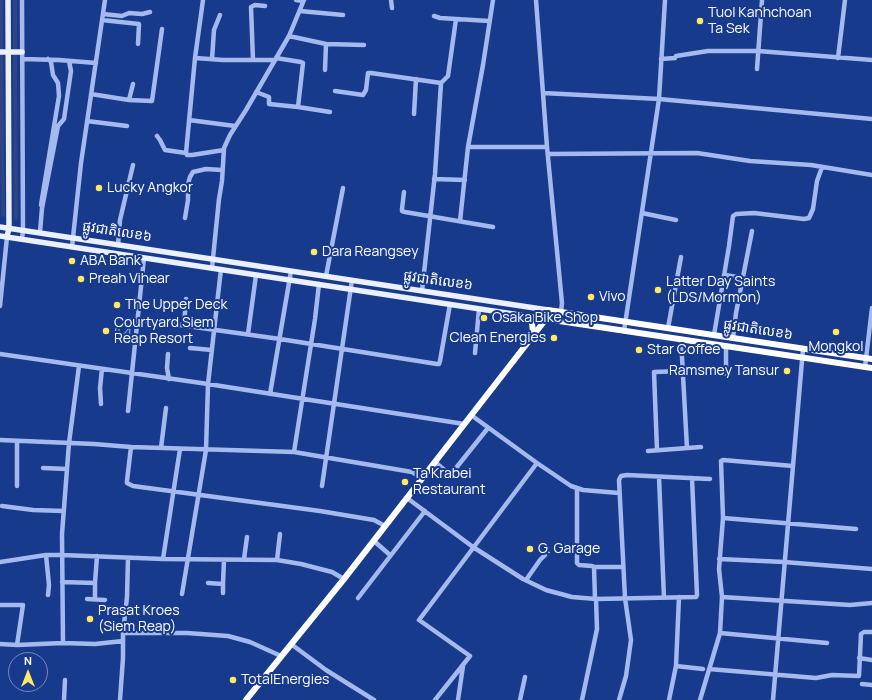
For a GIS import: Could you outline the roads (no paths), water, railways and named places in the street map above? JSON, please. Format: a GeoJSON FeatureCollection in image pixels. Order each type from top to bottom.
{"type":"FeatureCollection","features":[{"type":"Feature","properties":{"kind":"highway","name":"ផ្លូវជាតិលេខ៦"},"geometry":{"type":"LineString","coordinates":[[548,310],[869,359]]}},
{"type":"Feature","properties":{"kind":"highway"},"geometry":{"type":"LineString","coordinates":[[246,700],[344,579],[471,416],[546,319],[548,310]]}},
{"type":"Feature","properties":{"kind":"highway"},"geometry":{"type":"LineString","coordinates":[[521,315],[528,318],[532,323],[533,333],[528,342]]}},
{"type":"Feature","properties":{"kind":"highway","name":"ផ្លូវជាតិលេខ៦"},"geometry":{"type":"LineString","coordinates":[[546,319],[872,368]]}},
{"type":"Feature","properties":{"kind":"main road"},"geometry":{"type":"LineString","coordinates":[[8,0],[8,237]]}},
{"type":"Feature","properties":{"kind":"main road"},"geometry":{"type":"LineString","coordinates":[[0,52],[22,52]]}},
{"type":"Feature","properties":{"kind":"main road","name":"ផ្លូវជាតិលេខ៦"},"geometry":{"type":"LineString","coordinates":[[0,226],[548,310]]}},
{"type":"Feature","properties":{"kind":"main road","name":"ផ្លូវជាតិលេខ៦"},"geometry":{"type":"LineString","coordinates":[[0,236],[546,319]]}},
{"type":"Feature","properties":{"kind":"street"},"geometry":{"type":"LineString","coordinates":[[22,0],[22,239]]}},
{"type":"Feature","properties":{"kind":"street"},"geometry":{"type":"LineString","coordinates":[[72,247],[86,121],[105,0]]}},
{"type":"Feature","properties":{"kind":"street"},"geometry":{"type":"LineString","coordinates":[[186,153],[195,58],[203,0]]}},
{"type":"Feature","properties":{"kind":"street"},"geometry":{"type":"LineString","coordinates":[[212,268],[224,150],[235,126],[289,36],[304,1],[296,0]]}},
{"type":"Feature","properties":{"kind":"street"},"geometry":{"type":"LineString","coordinates":[[392,0],[392,8]]}},
{"type":"Feature","properties":{"kind":"street"},"geometry":{"type":"LineString","coordinates":[[460,220],[468,147],[493,0]]}},
{"type":"Feature","properties":{"kind":"street"},"geometry":{"type":"LineString","coordinates":[[536,0],[547,147],[562,303],[560,321]]}},
{"type":"Feature","properties":{"kind":"street"},"geometry":{"type":"LineString","coordinates":[[624,331],[659,99],[665,0]]}},
{"type":"Feature","properties":{"kind":"street"},"geometry":{"type":"LineString","coordinates":[[757,69],[762,0]]}},
{"type":"Feature","properties":{"kind":"street"},"geometry":{"type":"LineString","coordinates":[[838,58],[845,0]]}},
{"type":"Feature","properties":{"kind":"street"},"geometry":{"type":"LineString","coordinates":[[253,60],[251,7],[255,5],[265,6]]}},
{"type":"Feature","properties":{"kind":"street"},"geometry":{"type":"LineString","coordinates":[[300,11],[343,15]]}},
{"type":"Feature","properties":{"kind":"street"},"geometry":{"type":"LineString","coordinates":[[103,14],[122,16],[129,13],[142,14],[150,12]]}},
{"type":"Feature","properties":{"kind":"street"},"geometry":{"type":"LineString","coordinates":[[212,59],[214,30],[220,15]]}},
{"type":"Feature","properties":{"kind":"street"},"geometry":{"type":"LineString","coordinates":[[434,16],[440,18],[489,21]]}},
{"type":"Feature","properties":{"kind":"street"},"geometry":{"type":"LineString","coordinates":[[422,291],[434,179],[441,83],[448,76],[456,19]]}},
{"type":"Feature","properties":{"kind":"street"},"geometry":{"type":"LineString","coordinates":[[102,20],[139,24],[138,44]]}},
{"type":"Feature","properties":{"kind":"street"},"geometry":{"type":"LineString","coordinates":[[91,94],[129,100],[152,101],[162,29]]}},
{"type":"Feature","properties":{"kind":"street"},"geometry":{"type":"LineString","coordinates":[[289,36],[326,44],[364,45]]}},
{"type":"Feature","properties":{"kind":"street"},"geometry":{"type":"LineString","coordinates":[[325,70],[326,44]]}},
{"type":"Feature","properties":{"kind":"street"},"geometry":{"type":"LineString","coordinates":[[661,59],[675,58],[676,56],[708,51],[758,51],[872,60]]}},
{"type":"Feature","properties":{"kind":"street"},"geometry":{"type":"LineString","coordinates":[[195,58],[253,60],[276,59],[301,62],[303,64],[298,107]]}},
{"type":"Feature","properties":{"kind":"street"},"geometry":{"type":"LineString","coordinates":[[22,59],[69,60],[96,63]]}},
{"type":"Feature","properties":{"kind":"street"},"geometry":{"type":"LineString","coordinates":[[41,220],[39,217],[59,96],[58,83],[53,75],[51,62],[48,59]]}},
{"type":"Feature","properties":{"kind":"street"},"geometry":{"type":"LineString","coordinates":[[40,232],[58,126],[64,119],[71,71],[69,60]]}},
{"type":"Feature","properties":{"kind":"street"},"geometry":{"type":"LineString","coordinates":[[334,91],[364,95],[368,73],[441,83]]}},
{"type":"Feature","properties":{"kind":"street"},"geometry":{"type":"LineString","coordinates":[[414,114],[416,79]]}},
{"type":"Feature","properties":{"kind":"street"},"geometry":{"type":"LineString","coordinates":[[129,100],[133,84]]}},
{"type":"Feature","properties":{"kind":"street"},"geometry":{"type":"LineString","coordinates":[[256,92],[269,97],[269,104],[330,112]]}},
{"type":"Feature","properties":{"kind":"street"},"geometry":{"type":"LineString","coordinates":[[543,93],[659,99],[872,119]]}},
{"type":"Feature","properties":{"kind":"street"},"geometry":{"type":"LineString","coordinates":[[189,120],[235,126]]}},
{"type":"Feature","properties":{"kind":"street"},"geometry":{"type":"LineString","coordinates":[[86,121],[127,126]]}},
{"type":"Feature","properties":{"kind":"street"},"geometry":{"type":"LineString","coordinates":[[157,136],[164,150],[186,153],[187,155],[224,150]]}},
{"type":"Feature","properties":{"kind":"street"},"geometry":{"type":"LineString","coordinates":[[468,147],[547,147]]}},
{"type":"Feature","properties":{"kind":"street"},"geometry":{"type":"LineString","coordinates":[[548,154],[571,152],[592,154],[697,153],[750,161],[822,167],[872,175]]}},
{"type":"Feature","properties":{"kind":"street"},"geometry":{"type":"LineString","coordinates":[[118,245],[120,220],[133,165]]}},
{"type":"Feature","properties":{"kind":"street"},"geometry":{"type":"LineString","coordinates":[[714,335],[734,215],[754,213],[804,219],[809,218],[813,209],[817,181],[822,167]]}},
{"type":"Feature","properties":{"kind":"street"},"geometry":{"type":"LineString","coordinates":[[185,218],[188,200],[188,184],[193,172],[206,169],[222,170]]}},
{"type":"Feature","properties":{"kind":"street"},"geometry":{"type":"LineString","coordinates":[[434,179],[465,180]]}},
{"type":"Feature","properties":{"kind":"street"},"geometry":{"type":"LineString","coordinates":[[326,276],[343,188]]}},
{"type":"Feature","properties":{"kind":"street"},"geometry":{"type":"LineString","coordinates":[[404,192],[402,211],[493,227]]}},
{"type":"Feature","properties":{"kind":"street"},"geometry":{"type":"LineString","coordinates":[[642,213],[676,220]]}},
{"type":"Feature","properties":{"kind":"street"},"geometry":{"type":"LineString","coordinates":[[733,338],[752,230]]}},
{"type":"Feature","properties":{"kind":"street"},"geometry":{"type":"LineString","coordinates":[[0,306],[8,237]]}},
{"type":"Feature","properties":{"kind":"street"},"geometry":{"type":"LineString","coordinates":[[668,328],[681,257]]}},
{"type":"Feature","properties":{"kind":"street"},"geometry":{"type":"LineString","coordinates":[[128,411],[144,258]]}},
{"type":"Feature","properties":{"kind":"street"},"geometry":{"type":"LineString","coordinates":[[182,594],[206,450],[208,384],[221,269]]}},
{"type":"Feature","properties":{"kind":"street"},"geometry":{"type":"LineString","coordinates":[[270,394],[291,270]]}},
{"type":"Feature","properties":{"kind":"street"},"geometry":{"type":"LineString","coordinates":[[248,334],[256,275]]}},
{"type":"Feature","properties":{"kind":"street"},"geometry":{"type":"LineString","coordinates":[[725,275],[743,278]]}},
{"type":"Feature","properties":{"kind":"street"},"geometry":{"type":"LineString","coordinates":[[322,486],[352,280]]}},
{"type":"Feature","properties":{"kind":"street"},"geometry":{"type":"LineString","coordinates":[[294,452],[319,284]]}},
{"type":"Feature","properties":{"kind":"street"},"geometry":{"type":"LineString","coordinates":[[184,325],[186,299]]}},
{"type":"Feature","properties":{"kind":"street"},"geometry":{"type":"LineString","coordinates":[[138,319],[342,348],[439,364],[450,304]]}},
{"type":"Feature","properties":{"kind":"street"},"geometry":{"type":"LineString","coordinates":[[864,367],[869,359],[872,308]]}},
{"type":"Feature","properties":{"kind":"street"},"geometry":{"type":"LineString","coordinates":[[476,353],[479,309]]}},
{"type":"Feature","properties":{"kind":"street"},"geometry":{"type":"LineString","coordinates":[[681,339],[687,448]]}},
{"type":"Feature","properties":{"kind":"street"},"geometry":{"type":"LineString","coordinates":[[726,346],[726,374]]}},
{"type":"Feature","properties":{"kind":"street"},"geometry":{"type":"LineString","coordinates":[[190,348],[212,350]]}},
{"type":"Feature","properties":{"kind":"street"},"geometry":{"type":"LineString","coordinates":[[773,700],[801,358],[803,349]]}},
{"type":"Feature","properties":{"kind":"street"},"geometry":{"type":"LineString","coordinates":[[0,354],[102,370],[208,384],[464,424]]}},
{"type":"Feature","properties":{"kind":"street"},"geometry":{"type":"LineString","coordinates":[[168,354],[167,368],[169,379]]}},
{"type":"Feature","properties":{"kind":"street"},"geometry":{"type":"LineString","coordinates":[[62,643],[62,555],[64,511],[69,443],[79,366]]}},
{"type":"Feature","properties":{"kind":"street"},"geometry":{"type":"LineString","coordinates":[[101,404],[100,392],[102,370]]}},
{"type":"Feature","properties":{"kind":"street"},"geometry":{"type":"LineString","coordinates":[[657,450],[654,372],[682,372]]}},
{"type":"Feature","properties":{"kind":"street"},"geometry":{"type":"LineString","coordinates":[[161,448],[166,408]]}},
{"type":"Feature","properties":{"kind":"street"},"geometry":{"type":"LineString","coordinates":[[471,416],[537,463],[577,488],[619,493]]}},
{"type":"Feature","properties":{"kind":"street"},"geometry":{"type":"LineString","coordinates":[[435,462],[448,473],[452,473],[488,428]]}},
{"type":"Feature","properties":{"kind":"street"},"geometry":{"type":"LineString","coordinates":[[0,440],[180,449],[294,452],[412,472],[422,478]]}},
{"type":"Feature","properties":{"kind":"street"},"geometry":{"type":"LineString","coordinates":[[17,440],[17,486]]}},
{"type":"Feature","properties":{"kind":"street"},"geometry":{"type":"LineString","coordinates":[[131,447],[127,483],[133,486],[199,494],[374,520],[385,526]]}},
{"type":"Feature","properties":{"kind":"street"},"geometry":{"type":"LineString","coordinates":[[648,451],[701,447]]}},
{"type":"Feature","properties":{"kind":"street"},"geometry":{"type":"LineString","coordinates":[[163,559],[180,449]]}},
{"type":"Feature","properties":{"kind":"street"},"geometry":{"type":"LineString","coordinates":[[700,700],[720,633],[722,597],[719,559],[723,518],[721,461],[793,466]]}},
{"type":"Feature","properties":{"kind":"street"},"geometry":{"type":"LineString","coordinates":[[436,699],[470,656],[419,620],[537,463]]}},
{"type":"Feature","properties":{"kind":"street"},"geometry":{"type":"LineString","coordinates":[[43,468],[67,469]]}},
{"type":"Feature","properties":{"kind":"street"},"geometry":{"type":"LineString","coordinates":[[619,700],[626,676],[631,640],[625,598],[619,480],[621,476],[710,479]]}},
{"type":"Feature","properties":{"kind":"street"},"geometry":{"type":"LineString","coordinates":[[659,477],[664,598]]}},
{"type":"Feature","properties":{"kind":"street"},"geometry":{"type":"LineString","coordinates":[[407,498],[473,547],[526,580],[546,590],[564,596],[596,599],[696,597],[692,478]]}},
{"type":"Feature","properties":{"kind":"street"},"geometry":{"type":"LineString","coordinates":[[577,488],[578,564],[594,567],[623,567]]}},
{"type":"Feature","properties":{"kind":"street"},"geometry":{"type":"LineString","coordinates":[[2,506],[33,510],[64,511]]}},
{"type":"Feature","properties":{"kind":"street"},"geometry":{"type":"LineString","coordinates":[[358,598],[425,512]]}},
{"type":"Feature","properties":{"kind":"street"},"geometry":{"type":"LineString","coordinates":[[723,518],[856,529]]}},
{"type":"Feature","properties":{"kind":"street"},"geometry":{"type":"LineString","coordinates":[[277,560],[280,534]]}},
{"type":"Feature","properties":{"kind":"street"},"geometry":{"type":"LineString","coordinates":[[244,559],[247,537]]}},
{"type":"Feature","properties":{"kind":"street"},"geometry":{"type":"LineString","coordinates":[[374,541],[390,555]]}},
{"type":"Feature","properties":{"kind":"street"},"geometry":{"type":"LineString","coordinates":[[46,555],[48,595]]}},
{"type":"Feature","properties":{"kind":"street"},"geometry":{"type":"LineString","coordinates":[[0,562],[46,555],[187,560],[277,560],[326,570],[344,579]]}},
{"type":"Feature","properties":{"kind":"street"},"geometry":{"type":"LineString","coordinates":[[526,580],[545,555]]}},
{"type":"Feature","properties":{"kind":"street"},"geometry":{"type":"LineString","coordinates":[[95,599],[97,556]]}},
{"type":"Feature","properties":{"kind":"street"},"geometry":{"type":"LineString","coordinates":[[120,700],[128,558]]}},
{"type":"Feature","properties":{"kind":"street"},"geometry":{"type":"LineString","coordinates":[[719,559],[784,562],[872,569]]}},
{"type":"Feature","properties":{"kind":"street"},"geometry":{"type":"LineString","coordinates":[[223,593],[224,560]]}},
{"type":"Feature","properties":{"kind":"street"},"geometry":{"type":"LineString","coordinates":[[582,700],[597,629],[594,567]]}},
{"type":"Feature","properties":{"kind":"street"},"geometry":{"type":"LineString","coordinates":[[62,582],[95,583]]}},
{"type":"Feature","properties":{"kind":"street"},"geometry":{"type":"LineString","coordinates":[[208,583],[223,584]]}},
{"type":"Feature","properties":{"kind":"street"},"geometry":{"type":"LineString","coordinates":[[722,597],[850,605],[872,603]]}},
{"type":"Feature","properties":{"kind":"street"},"geometry":{"type":"LineString","coordinates":[[669,700],[676,666],[679,598]]}},
{"type":"Feature","properties":{"kind":"street"},"geometry":{"type":"LineString","coordinates":[[88,599],[105,600]]}},
{"type":"Feature","properties":{"kind":"street"},"geometry":{"type":"LineString","coordinates":[[0,605],[23,605],[17,645]]}},
{"type":"Feature","properties":{"kind":"street"},"geometry":{"type":"LineString","coordinates":[[709,670],[816,678],[832,675],[859,676],[861,634],[864,632],[872,632]]}},
{"type":"Feature","properties":{"kind":"street"},"geometry":{"type":"LineString","coordinates":[[123,633],[187,633],[228,636],[250,642],[281,656]]}},
{"type":"Feature","properties":{"kind":"street"},"geometry":{"type":"LineString","coordinates":[[720,633],[827,643]]}},
{"type":"Feature","properties":{"kind":"street"},"geometry":{"type":"LineString","coordinates":[[0,651],[0,644],[95,644],[123,641]]}},
{"type":"Feature","properties":{"kind":"street"},"geometry":{"type":"LineString","coordinates":[[291,644],[326,670],[374,700]]}},
{"type":"Feature","properties":{"kind":"street"},"geometry":{"type":"LineString","coordinates":[[859,658],[872,660]]}},
{"type":"Feature","properties":{"kind":"street"},"geometry":{"type":"LineString","coordinates":[[458,700],[464,664]]}},
{"type":"Feature","properties":{"kind":"street"},"geometry":{"type":"LineString","coordinates":[[676,666],[703,669]]}},
{"type":"Feature","properties":{"kind":"street"},"geometry":{"type":"LineString","coordinates":[[520,700],[525,677]]}},
{"type":"Feature","properties":{"kind":"street"},"geometry":{"type":"LineString","coordinates":[[64,700],[65,680]]}},
{"type":"Feature","properties":{"kind":"street"},"geometry":{"type":"LineString","coordinates":[[862,684],[872,685]]}},
{"type":"Feature","properties":{"kind":"street"},"geometry":{"type":"LineString","coordinates":[[436,699],[444,700]]}},
{"type":"Feature","properties":{"kind":"water"},"geometry":{"type":"Polygon","coordinates":[[[116,327],[119,327],[119,332],[123,334],[130,329],[129,341],[126,339],[114,341],[116,327]]]}},
{"type":"Feature","properties":{"kind":"waterway"},"geometry":{"type":"LineString","coordinates":[[1,0],[1,49]]}},
{"type":"Feature","properties":{"kind":"waterway"},"geometry":{"type":"LineString","coordinates":[[15,0],[15,49]]}},
{"type":"Feature","properties":{"kind":"waterway"},"geometry":{"type":"LineString","coordinates":[[1,56],[3,215]]}},
{"type":"Feature","properties":{"kind":"waterway"},"geometry":{"type":"LineString","coordinates":[[15,56],[16,218]]}},
{"type":"Feature","properties":{"kind":"place","name":"Tuol Kanhchoan Ta Sek"},"geometry":{"type":"Point","coordinates":[700,21]}},
{"type":"Feature","properties":{"kind":"place","name":"Lucky Angkor"},"geometry":{"type":"Point","coordinates":[99,188]}},
{"type":"Feature","properties":{"kind":"place","name":"Dara Reangsey"},"geometry":{"type":"Point","coordinates":[314,252]}},
{"type":"Feature","properties":{"kind":"place","name":"ABA Bank"},"geometry":{"type":"Point","coordinates":[72,261]}},
{"type":"Feature","properties":{"kind":"place","name":"Preah Vihear"},"geometry":{"type":"Point","coordinates":[81,279]}},
{"type":"Feature","properties":{"kind":"place","name":"Latter Day Saints (LDS/Mormon)"},"geometry":{"type":"Point","coordinates":[658,290]}},
{"type":"Feature","properties":{"kind":"place","name":"Vivo"},"geometry":{"type":"Point","coordinates":[591,297]}},
{"type":"Feature","properties":{"kind":"place","name":"The Upper Deck"},"geometry":{"type":"Point","coordinates":[117,305]}},
{"type":"Feature","properties":{"kind":"place","name":"Osaka Bike Shop"},"geometry":{"type":"Point","coordinates":[484,318]}},
{"type":"Feature","properties":{"kind":"place","name":"Courtyard Siem Reap Resort"},"geometry":{"type":"Point","coordinates":[106,331]}},
{"type":"Feature","properties":{"kind":"place","name":"Mongkol"},"geometry":{"type":"Point","coordinates":[836,332]}},
{"type":"Feature","properties":{"kind":"place","name":"Clean Energies"},"geometry":{"type":"Point","coordinates":[554,338]}},
{"type":"Feature","properties":{"kind":"place","name":"Star Coffee"},"geometry":{"type":"Point","coordinates":[639,350]}},
{"type":"Feature","properties":{"kind":"place","name":"Ramsmey Tansur"},"geometry":{"type":"Point","coordinates":[787,371]}},
{"type":"Feature","properties":{"kind":"place","name":"Ta Krabei Restaurant"},"geometry":{"type":"Point","coordinates":[405,482]}},
{"type":"Feature","properties":{"kind":"place","name":"G. Garage"},"geometry":{"type":"Point","coordinates":[530,549]}},
{"type":"Feature","properties":{"kind":"place","name":"Prasat Kroes (Siem Reap)"},"geometry":{"type":"Point","coordinates":[90,619]}},
{"type":"Feature","properties":{"kind":"place","name":"TotalEnergies"},"geometry":{"type":"Point","coordinates":[233,680]}}]}
